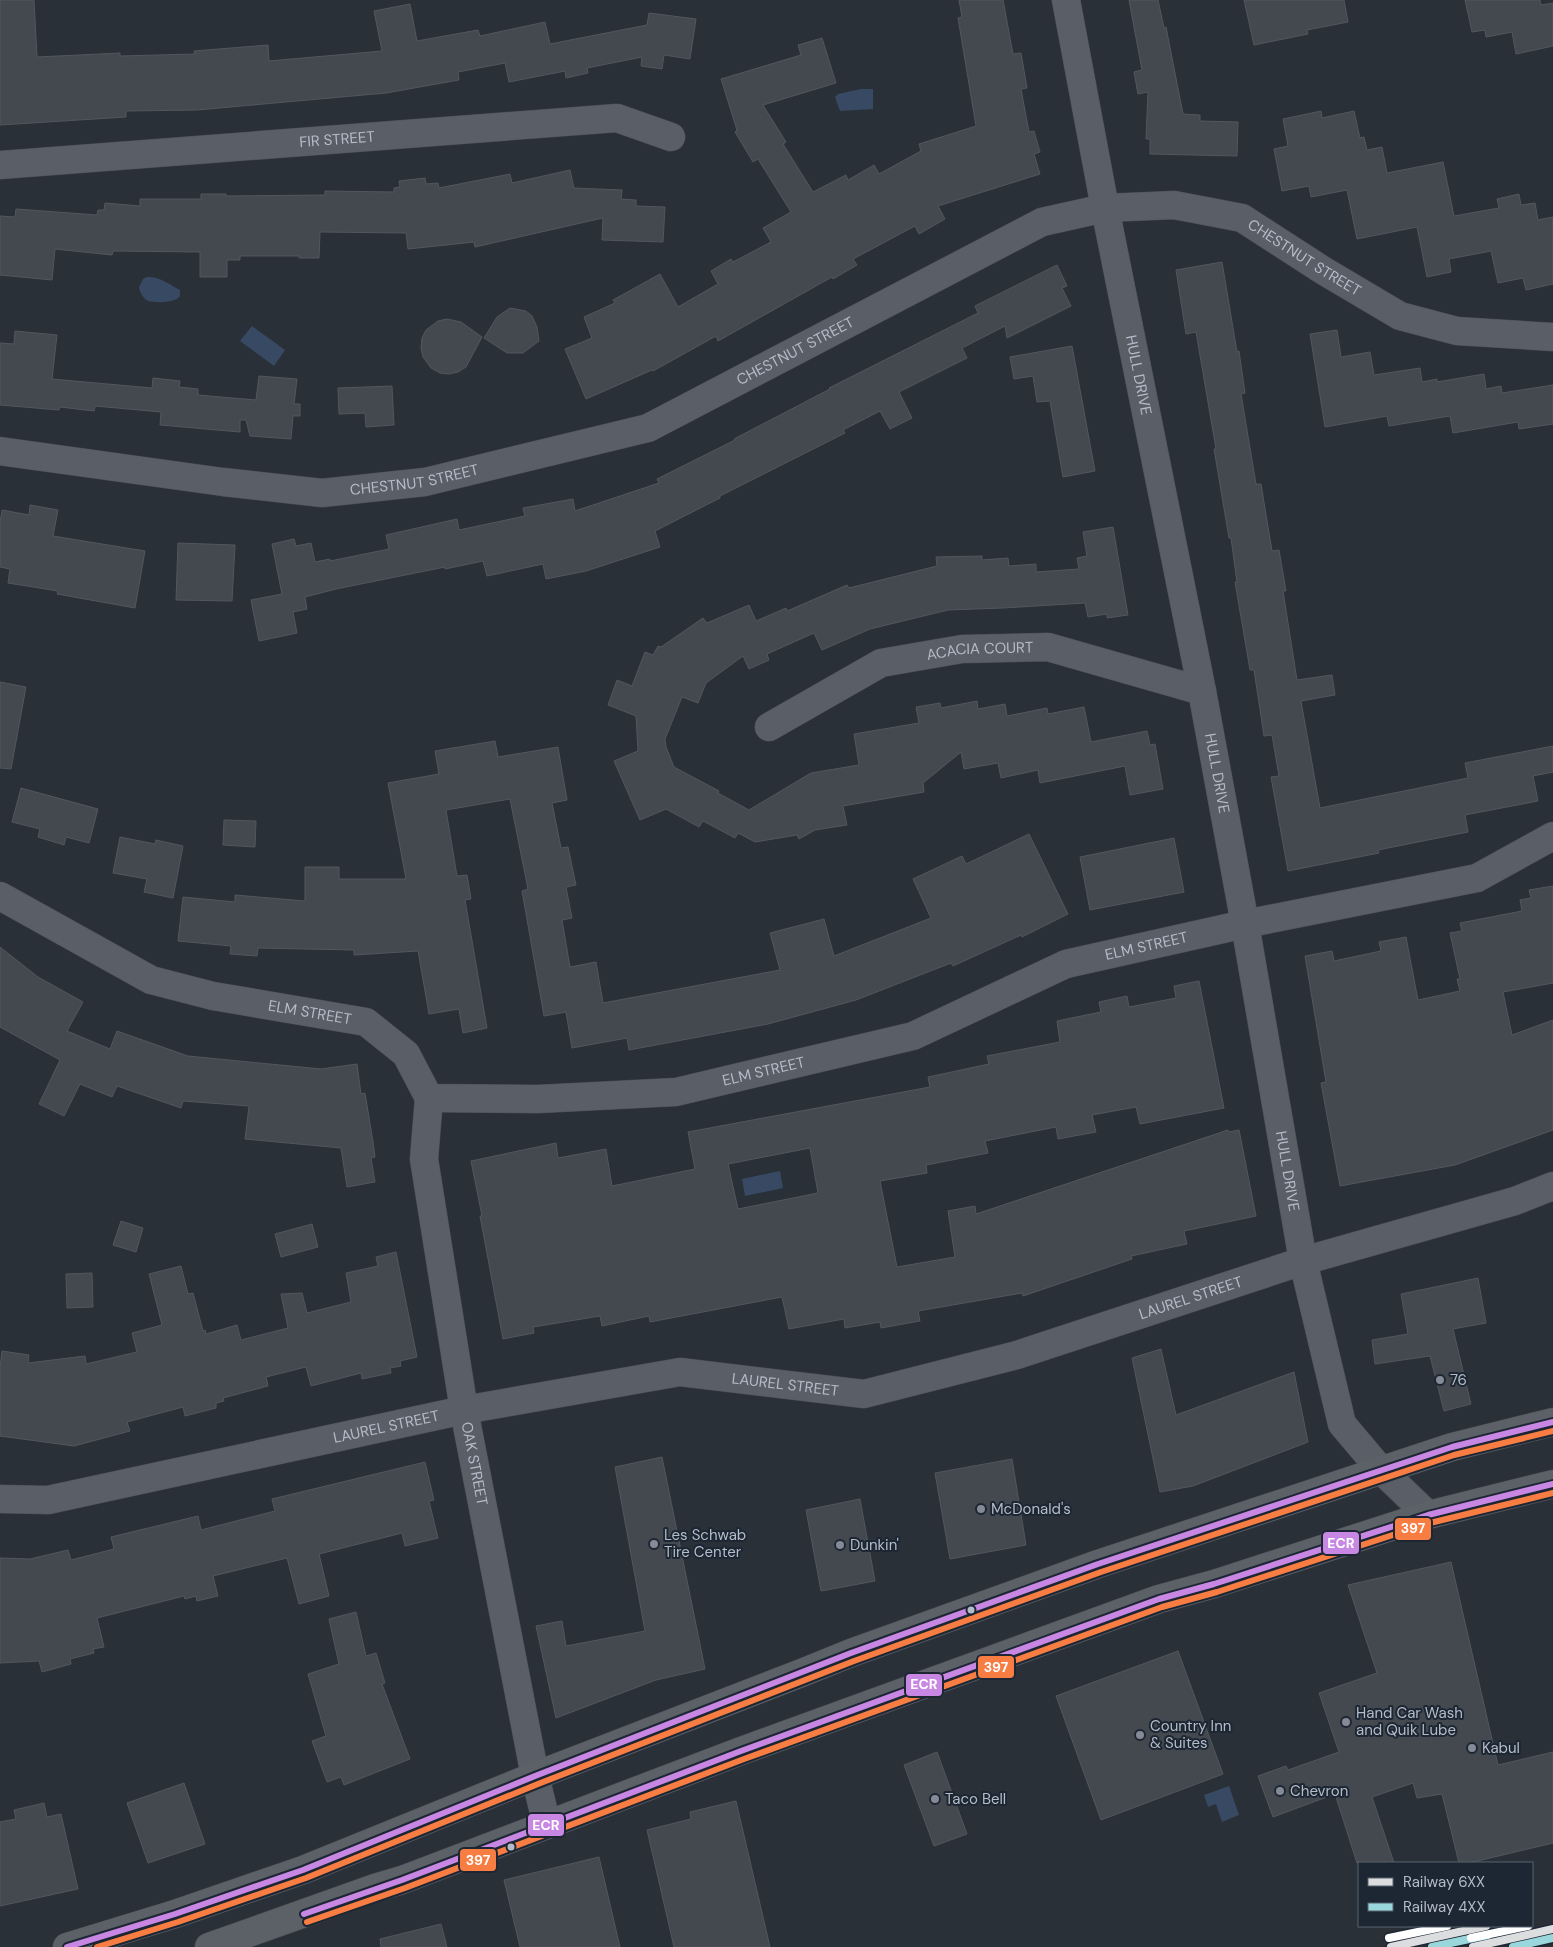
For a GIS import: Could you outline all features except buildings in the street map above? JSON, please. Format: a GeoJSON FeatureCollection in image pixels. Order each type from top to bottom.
{"type":"FeatureCollection","features":[{"type":"Feature","properties":{"kind":"main road"},"geometry":{"type":"LineString","coordinates":[[67,1947],[175,1914],[303,1870],[535,1776],[851,1652],[1135,1551],[1380,1469],[1456,1446],[1553,1422]]}},
{"type":"Feature","properties":{"kind":"main road"},"geometry":{"type":"LineString","coordinates":[[209,1947],[402,1880],[742,1751],[1159,1599],[1214,1584],[1428,1515],[1553,1484]]}},
{"type":"Feature","properties":{"kind":"street","name":"HULL DRIVE"},"geometry":{"type":"LineString","coordinates":[[1066,0],[1105,208],[1202,691],[1245,924],[1303,1261],[1342,1424],[1380,1469],[1428,1515]]}},
{"type":"Feature","properties":{"kind":"street","name":"FIR STREET"},"geometry":{"type":"LineString","coordinates":[[0,165],[617,118],[671,137]]}},
{"type":"Feature","properties":{"kind":"street","name":"CHESTNUT STREET"},"geometry":{"type":"LineString","coordinates":[[0,451],[224,482],[322,493],[425,482],[648,428],[1042,222],[1105,208],[1174,205],[1242,218],[1324,271],[1400,316],[1457,331],[1553,337]]}},
{"type":"Feature","properties":{"kind":"street","name":"ACACIA COURT"},"geometry":{"type":"LineString","coordinates":[[769,727],[882,663],[962,649],[1048,647],[1202,691]]}},
{"type":"Feature","properties":{"kind":"street","name":"ELM STREET"},"geometry":{"type":"LineString","coordinates":[[0,896],[151,980],[213,996],[366,1022],[406,1054],[429,1098],[538,1099],[676,1092],[914,1036],[1066,964],[1245,924],[1477,878],[1553,836]]}},
{"type":"Feature","properties":{"kind":"street","name":"OAK STREET"},"geometry":{"type":"LineString","coordinates":[[429,1098],[424,1159],[464,1410],[535,1776],[547,1825]]}},
{"type":"Feature","properties":{"kind":"street","name":"LAUREL STREET"},"geometry":{"type":"LineString","coordinates":[[0,1499],[48,1500],[464,1410],[680,1372],[864,1394],[1017,1354],[1303,1261],[1515,1201],[1553,1186]]}},
{"type":"Feature","properties":{"kind":"water"},"geometry":{"type":"Polygon","coordinates":[[[861,89],[873,89],[873,109],[840,111],[835,97],[838,94],[861,89]]]}},
{"type":"Feature","properties":{"kind":"water"},"geometry":{"type":"Polygon","coordinates":[[[147,277],[160,279],[168,283],[180,290],[180,296],[170,301],[148,301],[142,295],[139,287],[143,279],[147,277]]]}},
{"type":"Feature","properties":{"kind":"water"},"geometry":{"type":"Polygon","coordinates":[[[252,326],[285,350],[274,366],[240,341],[252,326]]]}},
{"type":"Feature","properties":{"kind":"water"},"geometry":{"type":"Polygon","coordinates":[[[780,1171],[783,1188],[745,1196],[742,1179],[780,1171]]]}},
{"type":"Feature","properties":{"kind":"water"},"geometry":{"type":"Polygon","coordinates":[[[1229,1786],[1239,1815],[1222,1822],[1216,1804],[1208,1807],[1204,1795],[1229,1786]]]}},
{"type":"Feature","properties":{"kind":"rail line","name":"6XX"},"geometry":{"type":"LineString","coordinates":[[1391,1947],[1481,1927]]}},
{"type":"Feature","properties":{"kind":"rail line","name":"6XX"},"geometry":{"type":"LineString","coordinates":[[1473,1947],[1553,1929]]}},
{"type":"Feature","properties":{"kind":"rail line","name":"4XX"},"geometry":{"type":"LineString","coordinates":[[1432,1947],[1488,1935]]}},
{"type":"Feature","properties":{"kind":"rail line","name":"4XX"},"geometry":{"type":"LineString","coordinates":[[1513,1947],[1553,1938]]}},
{"type":"Feature","properties":{"kind":"transit line","name":"ECR"},"geometry":{"type":"LineString","coordinates":[[67,1947],[175,1914],[303,1870],[535,1776],[851,1653],[1098,1564],[1452,1447],[1553,1422]]}},
{"type":"Feature","properties":{"kind":"transit line","name":"397"},"geometry":{"type":"LineString","coordinates":[[97,1947],[178,1922],[306,1878],[538,1784],[854,1661],[1101,1572],[1454,1455],[1553,1431]]}},
{"type":"Feature","properties":{"kind":"transit line","name":"ECR"},"geometry":{"type":"LineString","coordinates":[[304,1914],[402,1880],[741,1751],[1159,1599],[1214,1584],[1428,1515],[1553,1484]]}},
{"type":"Feature","properties":{"kind":"transit line","name":"397"},"geometry":{"type":"LineString","coordinates":[[307,1922],[405,1888],[744,1759],[1162,1607],[1217,1592],[1430,1523],[1553,1493]]}},
{"type":"Feature","properties":{"kind":"transit line"},"geometry":{"type":"LineString","coordinates":[[1389,1938],[1442,1927]]}},
{"type":"Feature","properties":{"kind":"transit line"},"geometry":{"type":"LineString","coordinates":[[1471,1938],[1523,1927]]}},
{"type":"Feature","properties":{"kind":"place","name":"76"},"geometry":{"type":"Point","coordinates":[1440,1380]}},
{"type":"Feature","properties":{"kind":"place","name":"McDonald's"},"geometry":{"type":"Point","coordinates":[981,1509]}},
{"type":"Feature","properties":{"kind":"place","name":"Les Schwab Tire Center"},"geometry":{"type":"Point","coordinates":[654,1544]}},
{"type":"Feature","properties":{"kind":"place","name":"Dunkin'"},"geometry":{"type":"Point","coordinates":[840,1545]}},
{"type":"Feature","properties":{"kind":"place","name":"Hand Car Wash and Quik Lube"},"geometry":{"type":"Point","coordinates":[1346,1722]}},
{"type":"Feature","properties":{"kind":"place","name":"Country Inn & Suites"},"geometry":{"type":"Point","coordinates":[1140,1735]}},
{"type":"Feature","properties":{"kind":"place","name":"Kabul"},"geometry":{"type":"Point","coordinates":[1472,1748]}},
{"type":"Feature","properties":{"kind":"place","name":"Chevron"},"geometry":{"type":"Point","coordinates":[1280,1791]}},
{"type":"Feature","properties":{"kind":"place","name":"Taco Bell"},"geometry":{"type":"Point","coordinates":[935,1799]}}]}
